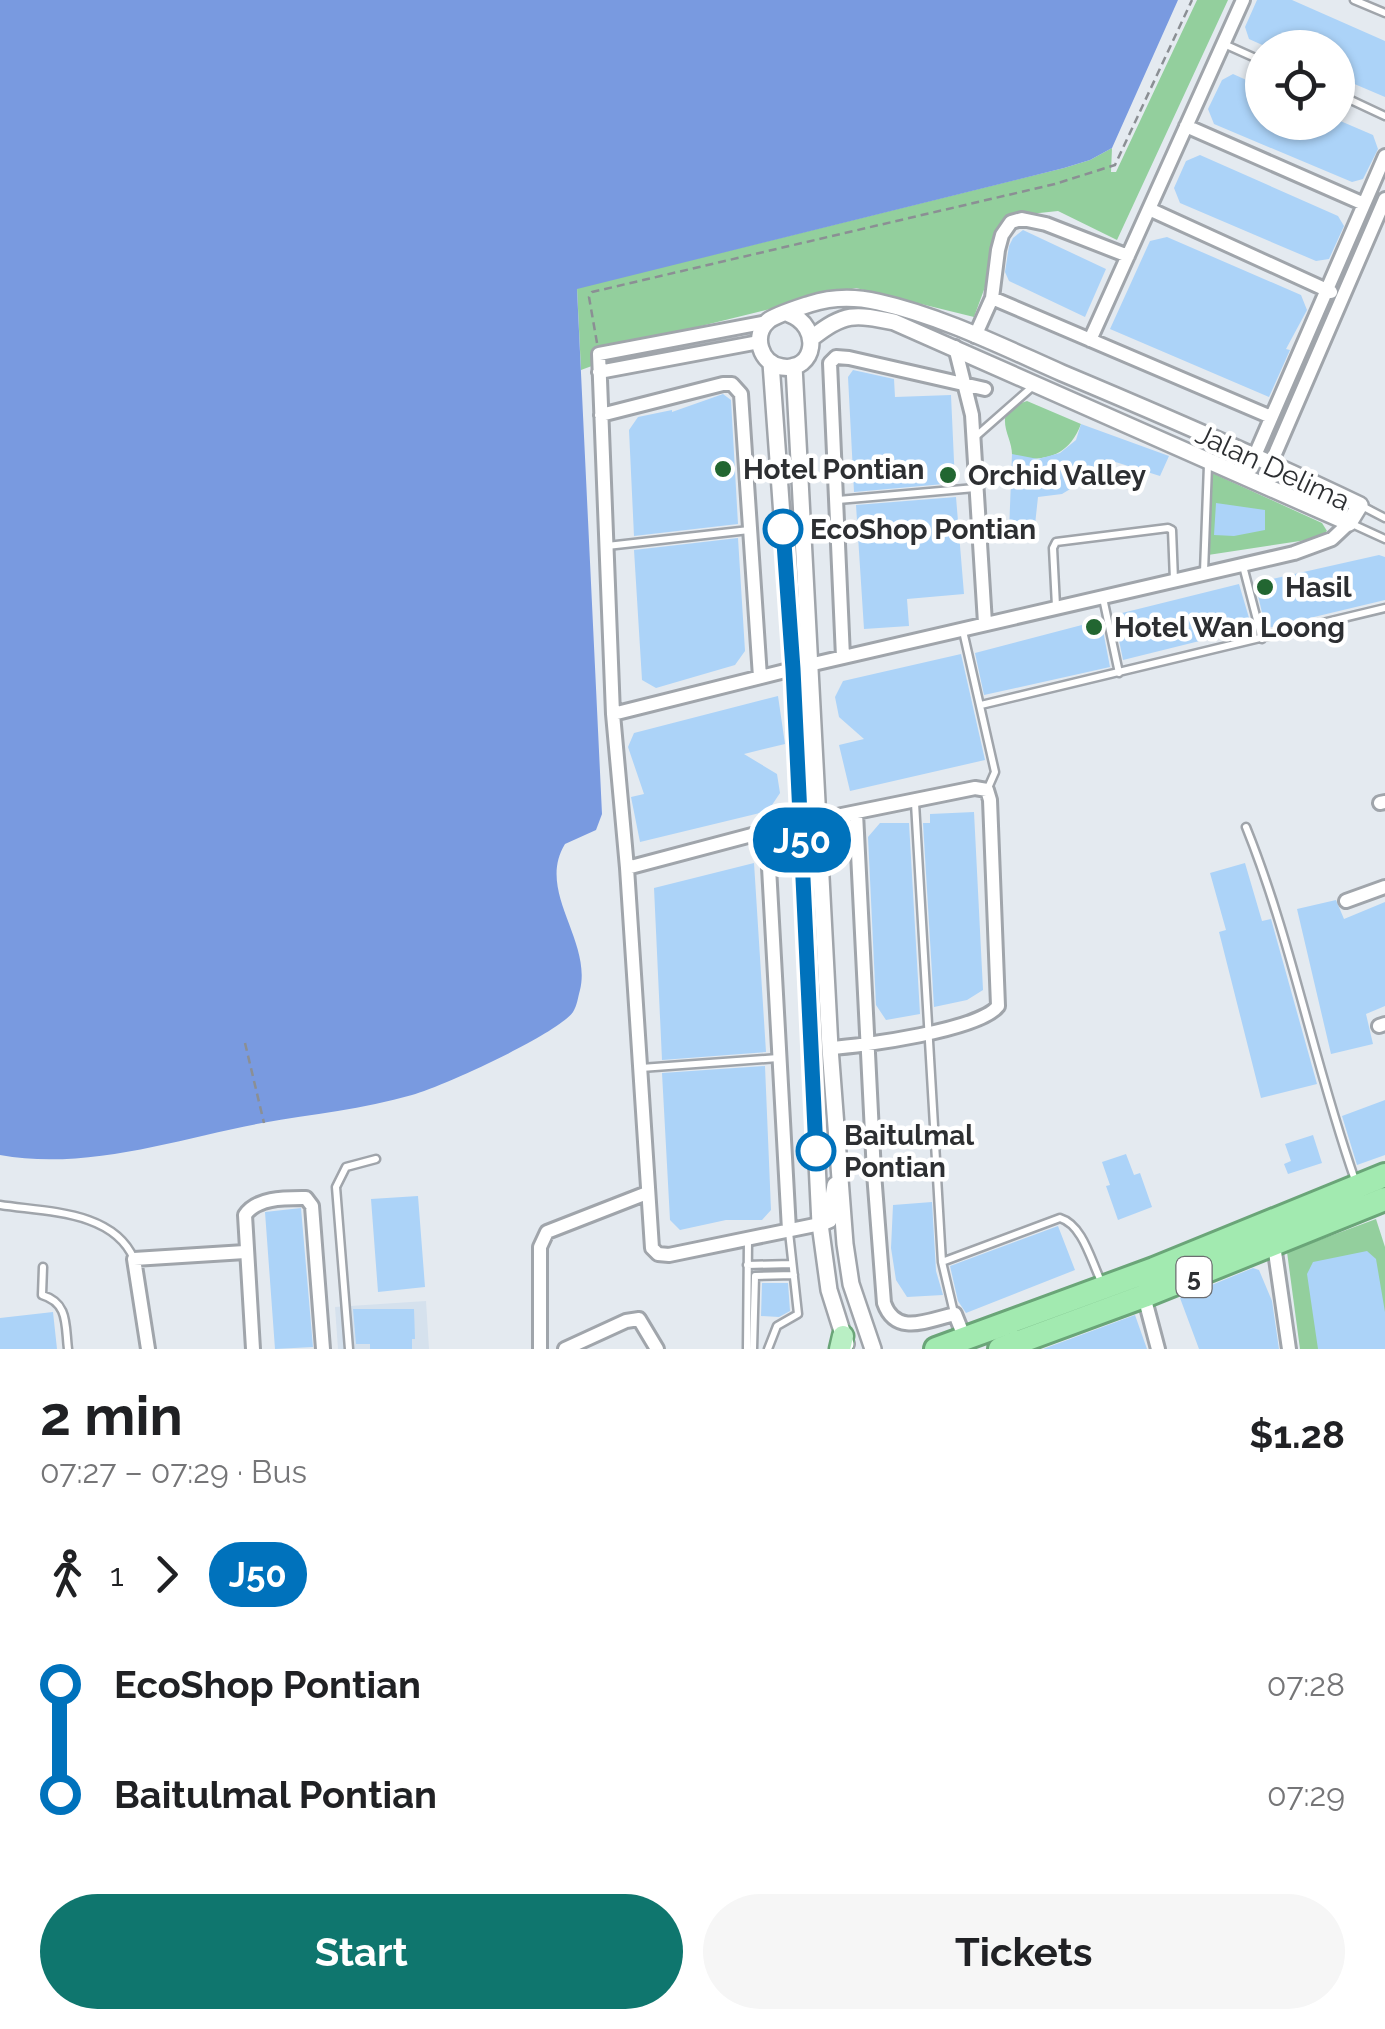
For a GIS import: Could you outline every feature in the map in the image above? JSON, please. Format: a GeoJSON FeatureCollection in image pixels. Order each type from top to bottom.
{"type":"FeatureCollection","features":[{"type":"Feature","properties":{"kind":"highway","name":"5"},"geometry":{"type":"LineString","coordinates":[[936,1349],[1385,1176]]}},
{"type":"Feature","properties":{"kind":"highway","name":"5"},"geometry":{"type":"LineString","coordinates":[[1000,1349],[1384,1203]]}},
{"type":"Feature","properties":{"kind":"street"},"geometry":{"type":"LineString","coordinates":[[1090,340],[1243,0]]}},
{"type":"Feature","properties":{"kind":"street"},"geometry":{"type":"LineString","coordinates":[[1186,126],[1364,204]]}},
{"type":"Feature","properties":{"kind":"street"},"geometry":{"type":"LineString","coordinates":[[1246,476],[1385,156]]}},
{"type":"Feature","properties":{"kind":"street"},"geometry":{"type":"LineString","coordinates":[[1262,484],[1385,199]]}},
{"type":"Feature","properties":{"kind":"street"},"geometry":{"type":"LineString","coordinates":[[1148,210],[1343,297]]}},
{"type":"Feature","properties":{"kind":"street"},"geometry":{"type":"LineString","coordinates":[[975,336],[992,298],[994,266],[1002,235],[1016,220],[1046,224],[1128,256]]}},
{"type":"Feature","properties":{"kind":"street"},"geometry":{"type":"LineString","coordinates":[[992,298],[1272,417]]}},
{"type":"Feature","properties":{"kind":"street","name":"Jalan Delima"},"geometry":{"type":"LineString","coordinates":[[789,314],[832,300],[863,300],[975,336],[1255,455],[1360,506],[1349,523],[894,322],[856,315],[833,322],[812,338]]}},
{"type":"Feature","properties":{"kind":"street"},"geometry":{"type":"LineString","coordinates":[[771,363],[794,366],[811,350],[808,326],[800,318],[777,315],[760,331],[759,342],[771,363],[801,667]]}},
{"type":"Feature","properties":{"kind":"street"},"geometry":{"type":"LineString","coordinates":[[767,322],[598,354],[613,714],[627,868],[650,1240],[658,1254],[826,1223],[839,1150]]}},
{"type":"Feature","properties":{"kind":"street"},"geometry":{"type":"LineString","coordinates":[[599,372],[759,342]]}},
{"type":"Feature","properties":{"kind":"street"},"geometry":{"type":"LineString","coordinates":[[956,347],[972,415],[985,623]]}},
{"type":"Feature","properties":{"kind":"street"},"geometry":{"type":"LineString","coordinates":[[842,658],[829,372],[832,359],[849,358],[985,389]]}},
{"type":"Feature","properties":{"kind":"street"},"geometry":{"type":"LineString","coordinates":[[794,366],[820,1224],[829,1290],[844,1345]]}},
{"type":"Feature","properties":{"kind":"street"},"geometry":{"type":"LineString","coordinates":[[972,415],[985,389],[1010,371]]}},
{"type":"Feature","properties":{"kind":"street"},"geometry":{"type":"LineString","coordinates":[[601,414],[723,384],[738,388],[744,406],[760,677]]}},
{"type":"Feature","properties":{"kind":"street"},"geometry":{"type":"LineString","coordinates":[[613,714],[1243,565],[1320,545],[1349,523]]}},
{"type":"Feature","properties":{"kind":"street"},"geometry":{"type":"LineString","coordinates":[[627,868],[809,821],[975,788],[987,790],[998,1006],[990,1015],[927,1032],[870,1045],[830,1048]]}},
{"type":"Feature","properties":{"kind":"street"},"geometry":{"type":"LineString","coordinates":[[856,813],[884,1303],[900,1324],[917,1324],[955,1314],[965,1339]]}},
{"type":"Feature","properties":{"kind":"street"},"geometry":{"type":"LineString","coordinates":[[809,821],[851,1284],[870,1342],[886,1349]]}},
{"type":"Feature","properties":{"kind":"street"},"geometry":{"type":"LineString","coordinates":[[767,831],[788,1230]]}},
{"type":"Feature","properties":{"kind":"street"},"geometry":{"type":"LineString","coordinates":[[1346,901],[1385,887]]}},
{"type":"Feature","properties":{"kind":"street"},"geometry":{"type":"LineString","coordinates":[[540,1349],[540,1248],[547,1232],[647,1193]]}},
{"type":"Feature","properties":{"kind":"street"},"geometry":{"type":"LineString","coordinates":[[253,1349],[243,1223],[248,1208],[257,1203],[297,1198],[310,1200],[322,1349]]}},
{"type":"Feature","properties":{"kind":"street"},"geometry":{"type":"LineString","coordinates":[[1274,1245],[1289,1349]]}},
{"type":"Feature","properties":{"kind":"street"},"geometry":{"type":"LineString","coordinates":[[148,1349],[134,1259],[245,1252]]}},
{"type":"Feature","properties":{"kind":"street"},"geometry":{"type":"LineString","coordinates":[[1144,1296],[1158,1349]]}},
{"type":"Feature","properties":{"kind":"street"},"geometry":{"type":"LineString","coordinates":[[565,1349],[626,1321],[639,1319],[656,1349]]}},
{"type":"Feature","properties":{"kind":"lane"},"geometry":{"type":"LineString","coordinates":[[1354,0],[1385,13]]}},
{"type":"Feature","properties":{"kind":"lane"},"geometry":{"type":"LineString","coordinates":[[1223,43],[1245,53]]}},
{"type":"Feature","properties":{"kind":"lane"},"geometry":{"type":"LineString","coordinates":[[1355,102],[1385,116]]}},
{"type":"Feature","properties":{"kind":"lane"},"geometry":{"type":"LineString","coordinates":[[973,439],[1036,383]]}},
{"type":"Feature","properties":{"kind":"lane"},"geometry":{"type":"LineString","coordinates":[[1204,574],[1208,460]]}},
{"type":"Feature","properties":{"kind":"lane"},"geometry":{"type":"LineString","coordinates":[[834,501],[976,488]]}},
{"type":"Feature","properties":{"kind":"lane"},"geometry":{"type":"LineString","coordinates":[[1360,506],[1385,518]]}},
{"type":"Feature","properties":{"kind":"lane"},"geometry":{"type":"LineString","coordinates":[[1349,523],[1385,539]]}},
{"type":"Feature","properties":{"kind":"lane"},"geometry":{"type":"LineString","coordinates":[[1056,607],[1056,542],[1168,528],[1172,530],[1174,581]]}},
{"type":"Feature","properties":{"kind":"lane"},"geometry":{"type":"LineString","coordinates":[[606,546],[750,530]]}},
{"type":"Feature","properties":{"kind":"lane"},"geometry":{"type":"LineString","coordinates":[[1243,565],[1262,639]]}},
{"type":"Feature","properties":{"kind":"lane"},"geometry":{"type":"LineString","coordinates":[[1102,597],[1119,674]]}},
{"type":"Feature","properties":{"kind":"lane"},"geometry":{"type":"LineString","coordinates":[[982,705],[1385,608]]}},
{"type":"Feature","properties":{"kind":"lane"},"geometry":{"type":"LineString","coordinates":[[963,630],[995,772],[987,790]]}},
{"type":"Feature","properties":{"kind":"lane"},"geometry":{"type":"LineString","coordinates":[[915,800],[942,1262],[955,1314]]}},
{"type":"Feature","properties":{"kind":"lane"},"geometry":{"type":"LineString","coordinates":[[1246,827],[1265,874],[1328,1102],[1357,1186]]}},
{"type":"Feature","properties":{"kind":"lane"},"geometry":{"type":"LineString","coordinates":[[639,1068],[779,1058]]}},
{"type":"Feature","properties":{"kind":"lane"},"geometry":{"type":"LineString","coordinates":[[348,1349],[336,1188],[346,1168],[376,1159]]}},
{"type":"Feature","properties":{"kind":"lane"},"geometry":{"type":"LineString","coordinates":[[0,1205],[91,1220],[121,1240],[134,1259]]}},
{"type":"Feature","properties":{"kind":"lane"},"geometry":{"type":"LineString","coordinates":[[942,1262],[1060,1218],[1076,1230],[1104,1287]]}},
{"type":"Feature","properties":{"kind":"lane"},"geometry":{"type":"LineString","coordinates":[[768,1349],[777,1326],[798,1314],[788,1230]]}},
{"type":"Feature","properties":{"kind":"lane"},"geometry":{"type":"LineString","coordinates":[[748,1238],[750,1349]]}},
{"type":"Feature","properties":{"kind":"lane"},"geometry":{"type":"LineString","coordinates":[[748,1264],[792,1264]]}},
{"type":"Feature","properties":{"kind":"lane"},"geometry":{"type":"LineString","coordinates":[[43,1267],[42,1295],[55,1299],[63,1308],[68,1349]]}},
{"type":"Feature","properties":{"kind":"lane"},"geometry":{"type":"LineString","coordinates":[[750,1349],[755,1276],[794,1275]]}},
{"type":"Feature","properties":{"kind":"path"},"geometry":{"type":"LineString","coordinates":[[598,354],[588,297],[592,292],[1055,184],[1114,165],[1192,0]]}},
{"type":"Feature","properties":{"kind":"path"},"geometry":{"type":"LineString","coordinates":[[245,1043],[264,1122]]}},
{"type":"Feature","properties":{"kind":"shaded area"},"geometry":{"type":"Polygon","coordinates":[[[426,1301],[429,1349],[338,1349],[335,1307],[426,1301]]]}},
{"type":"Feature","properties":{"kind":"green space"},"geometry":{"type":"Polygon","coordinates":[[[1197,0],[1228,0],[1117,240],[1058,211],[1011,216],[974,317],[856,288],[697,327],[581,370],[577,288],[1064,168],[1112,148],[1111,172],[1116,172],[1197,0]]]}},
{"type":"Feature","properties":{"kind":"green space"},"geometry":{"type":"Polygon","coordinates":[[[1027,401],[1081,424],[1069,444],[1054,455],[1012,458],[1005,418],[1015,405],[1027,401]]]}},
{"type":"Feature","properties":{"kind":"green space"},"geometry":{"type":"Polygon","coordinates":[[[1212,473],[1322,523],[1327,531],[1320,538],[1208,555],[1212,473]]]}},
{"type":"Feature","properties":{"kind":"green space"},"geometry":{"type":"Polygon","coordinates":[[[1376,1219],[1385,1247],[1385,1349],[1300,1349],[1287,1252],[1376,1219]]]}},
{"type":"Feature","properties":{"kind":"water"},"geometry":{"type":"Polygon","coordinates":[[[0,0],[1178,0],[1112,148],[1090,160],[577,289],[602,814],[596,830],[565,844],[558,862],[560,898],[582,971],[573,1012],[523,1046],[412,1095],[131,1151],[32,1159],[0,1155],[0,0]]]}},
{"type":"Feature","properties":{"kind":"building"},"geometry":{"type":"Polygon","coordinates":[[[1257,0],[1292,0],[1385,41],[1385,97],[1355,84],[1355,30],[1245,27],[1257,0]]]}},
{"type":"Feature","properties":{"kind":"building"},"geometry":{"type":"Polygon","coordinates":[[[1233,74],[1245,79],[1245,137],[1214,124],[1208,109],[1222,80],[1233,74]]]}},
{"type":"Feature","properties":{"kind":"building"},"geometry":{"type":"Polygon","coordinates":[[[1355,127],[1373,135],[1378,149],[1363,179],[1352,182],[1252,140],[1355,140],[1355,127]]]}},
{"type":"Feature","properties":{"kind":"building"},"geometry":{"type":"Polygon","coordinates":[[[1200,155],[1338,216],[1344,226],[1329,259],[1316,261],[1180,203],[1174,188],[1186,161],[1200,155]]]}},
{"type":"Feature","properties":{"kind":"building"},"geometry":{"type":"Polygon","coordinates":[[[1023,230],[1106,269],[1085,317],[1009,281],[1005,272],[1009,246],[1023,230]]]}},
{"type":"Feature","properties":{"kind":"building"},"geometry":{"type":"Polygon","coordinates":[[[1167,237],[1301,295],[1307,310],[1286,349],[1290,350],[1269,397],[1110,329],[1150,241],[1167,237]]]}},
{"type":"Feature","properties":{"kind":"building"},"geometry":{"type":"Polygon","coordinates":[[[853,370],[894,379],[895,397],[951,395],[955,483],[854,492],[848,377],[853,370]]]}},
{"type":"Feature","properties":{"kind":"building"},"geometry":{"type":"Polygon","coordinates":[[[723,394],[731,400],[738,524],[634,536],[629,430],[638,417],[672,412],[723,394]]]}},
{"type":"Feature","properties":{"kind":"building"},"geometry":{"type":"Polygon","coordinates":[[[1081,424],[1169,456],[1160,476],[1106,459],[1090,477],[1062,494],[1038,497],[1034,534],[1009,532],[1012,454],[1038,459],[1060,453],[1076,440],[1081,424]]]}},
{"type":"Feature","properties":{"kind":"building"},"geometry":{"type":"Polygon","coordinates":[[[956,497],[964,594],[907,599],[909,626],[864,629],[856,505],[956,497]]]}},
{"type":"Feature","properties":{"kind":"building"},"geometry":{"type":"Polygon","coordinates":[[[1216,503],[1265,510],[1265,530],[1214,535],[1216,503]]]}},
{"type":"Feature","properties":{"kind":"building"},"geometry":{"type":"Polygon","coordinates":[[[738,538],[745,651],[735,665],[656,688],[642,680],[634,550],[738,538]]]}},
{"type":"Feature","properties":{"kind":"building"},"geometry":{"type":"Polygon","coordinates":[[[1379,555],[1385,557],[1385,600],[1268,628],[1265,625],[1255,583],[1379,555]]]}},
{"type":"Feature","properties":{"kind":"building"},"geometry":{"type":"Polygon","coordinates":[[[1239,584],[1252,628],[1123,660],[1114,615],[1239,584]]]}},
{"type":"Feature","properties":{"kind":"building"},"geometry":{"type":"Polygon","coordinates":[[[1101,620],[1110,667],[984,695],[975,653],[1101,620]]]}},
{"type":"Feature","properties":{"kind":"building"},"geometry":{"type":"Polygon","coordinates":[[[961,654],[985,760],[850,791],[839,745],[864,739],[839,717],[835,697],[843,681],[961,654]]]}},
{"type":"Feature","properties":{"kind":"building"},"geometry":{"type":"Polygon","coordinates":[[[778,696],[785,744],[744,754],[777,774],[780,793],[768,811],[640,842],[631,797],[644,794],[628,747],[634,733],[778,696]]]}},
{"type":"Feature","properties":{"kind":"building"},"geometry":{"type":"Polygon","coordinates":[[[974,812],[983,990],[967,1000],[934,1007],[923,823],[930,823],[930,814],[974,812]]]}},
{"type":"Feature","properties":{"kind":"building"},"geometry":{"type":"Polygon","coordinates":[[[880,823],[909,823],[920,1014],[886,1020],[876,1005],[868,837],[880,823]]]}},
{"type":"Feature","properties":{"kind":"building"},"geometry":{"type":"Polygon","coordinates":[[[754,863],[766,1052],[662,1060],[654,888],[754,863]]]}},
{"type":"Feature","properties":{"kind":"building"},"geometry":{"type":"Polygon","coordinates":[[[1245,863],[1262,921],[1271,919],[1317,1084],[1261,1098],[1219,932],[1226,930],[1210,873],[1245,863]]]}},
{"type":"Feature","properties":{"kind":"building"},"geometry":{"type":"Polygon","coordinates":[[[1336,900],[1344,919],[1385,902],[1385,1006],[1366,1014],[1373,1044],[1331,1054],[1297,909],[1336,900]]]}},
{"type":"Feature","properties":{"kind":"building"},"geometry":{"type":"Polygon","coordinates":[[[765,1066],[771,1210],[762,1220],[726,1220],[680,1230],[670,1220],[662,1073],[765,1066]]]}},
{"type":"Feature","properties":{"kind":"building"},"geometry":{"type":"Polygon","coordinates":[[[1385,1100],[1385,1155],[1357,1165],[1342,1116],[1385,1100]]]}},
{"type":"Feature","properties":{"kind":"building"},"geometry":{"type":"Polygon","coordinates":[[[1313,1135],[1322,1163],[1288,1174],[1284,1164],[1291,1161],[1285,1144],[1313,1135]]]}},
{"type":"Feature","properties":{"kind":"building"},"geometry":{"type":"Polygon","coordinates":[[[1126,1154],[1134,1175],[1140,1173],[1152,1207],[1118,1220],[1102,1162],[1126,1154]]]}},
{"type":"Feature","properties":{"kind":"building"},"geometry":{"type":"Polygon","coordinates":[[[418,1196],[425,1287],[378,1292],[371,1199],[418,1196]]]}},
{"type":"Feature","properties":{"kind":"building"},"geometry":{"type":"Polygon","coordinates":[[[932,1202],[936,1271],[943,1295],[907,1297],[896,1280],[891,1248],[893,1205],[932,1202]]]}},
{"type":"Feature","properties":{"kind":"building"},"geometry":{"type":"Polygon","coordinates":[[[301,1208],[313,1347],[275,1349],[265,1212],[301,1208]]]}},
{"type":"Feature","properties":{"kind":"building"},"geometry":{"type":"Polygon","coordinates":[[[1058,1226],[1075,1270],[966,1313],[958,1301],[950,1266],[1058,1226]]]}},
{"type":"Feature","properties":{"kind":"building"},"geometry":{"type":"Polygon","coordinates":[[[1367,1251],[1376,1259],[1385,1312],[1385,1349],[1318,1349],[1307,1274],[1313,1262],[1367,1251]]]}},
{"type":"Feature","properties":{"kind":"building"},"geometry":{"type":"Polygon","coordinates":[[[1253,1268],[1259,1270],[1272,1301],[1279,1349],[1199,1349],[1180,1298],[1253,1268]]]}},
{"type":"Feature","properties":{"kind":"building"},"geometry":{"type":"Polygon","coordinates":[[[762,1283],[788,1283],[790,1311],[779,1317],[761,1316],[762,1283]]]}},
{"type":"Feature","properties":{"kind":"building"},"geometry":{"type":"Polygon","coordinates":[[[353,1309],[414,1309],[412,1349],[370,1349],[370,1344],[356,1344],[353,1309]]]}},
{"type":"Feature","properties":{"kind":"building"},"geometry":{"type":"Polygon","coordinates":[[[53,1312],[57,1349],[0,1349],[0,1318],[53,1312]]]}},
{"type":"Feature","properties":{"kind":"building"},"geometry":{"type":"Polygon","coordinates":[[[1135,1315],[1147,1349],[1043,1349],[1135,1315]]]}},
{"type":"Feature","properties":{"kind":"bus line","name":"J50"},"geometry":{"type":"LineString","coordinates":[[783,529],[816,1151]]}},
{"type":"Feature","properties":{"kind":"place","name":"Hotel Pontian"},"geometry":{"type":"Point","coordinates":[723,469]}},
{"type":"Feature","properties":{"kind":"place","name":"Orchid Valley"},"geometry":{"type":"Point","coordinates":[948,475]}},
{"type":"Feature","properties":{"kind":"place","name":"EcoShop Pontian"},"geometry":{"type":"Point","coordinates":[783,529]}},
{"type":"Feature","properties":{"kind":"place","name":"Hasil"},"geometry":{"type":"Point","coordinates":[1265,587]}},
{"type":"Feature","properties":{"kind":"place","name":"Hotel Wan Loong"},"geometry":{"type":"Point","coordinates":[1094,627]}},
{"type":"Feature","properties":{"kind":"place","name":"Baitulmal Pontian"},"geometry":{"type":"Point","coordinates":[816,1151]}}]}
